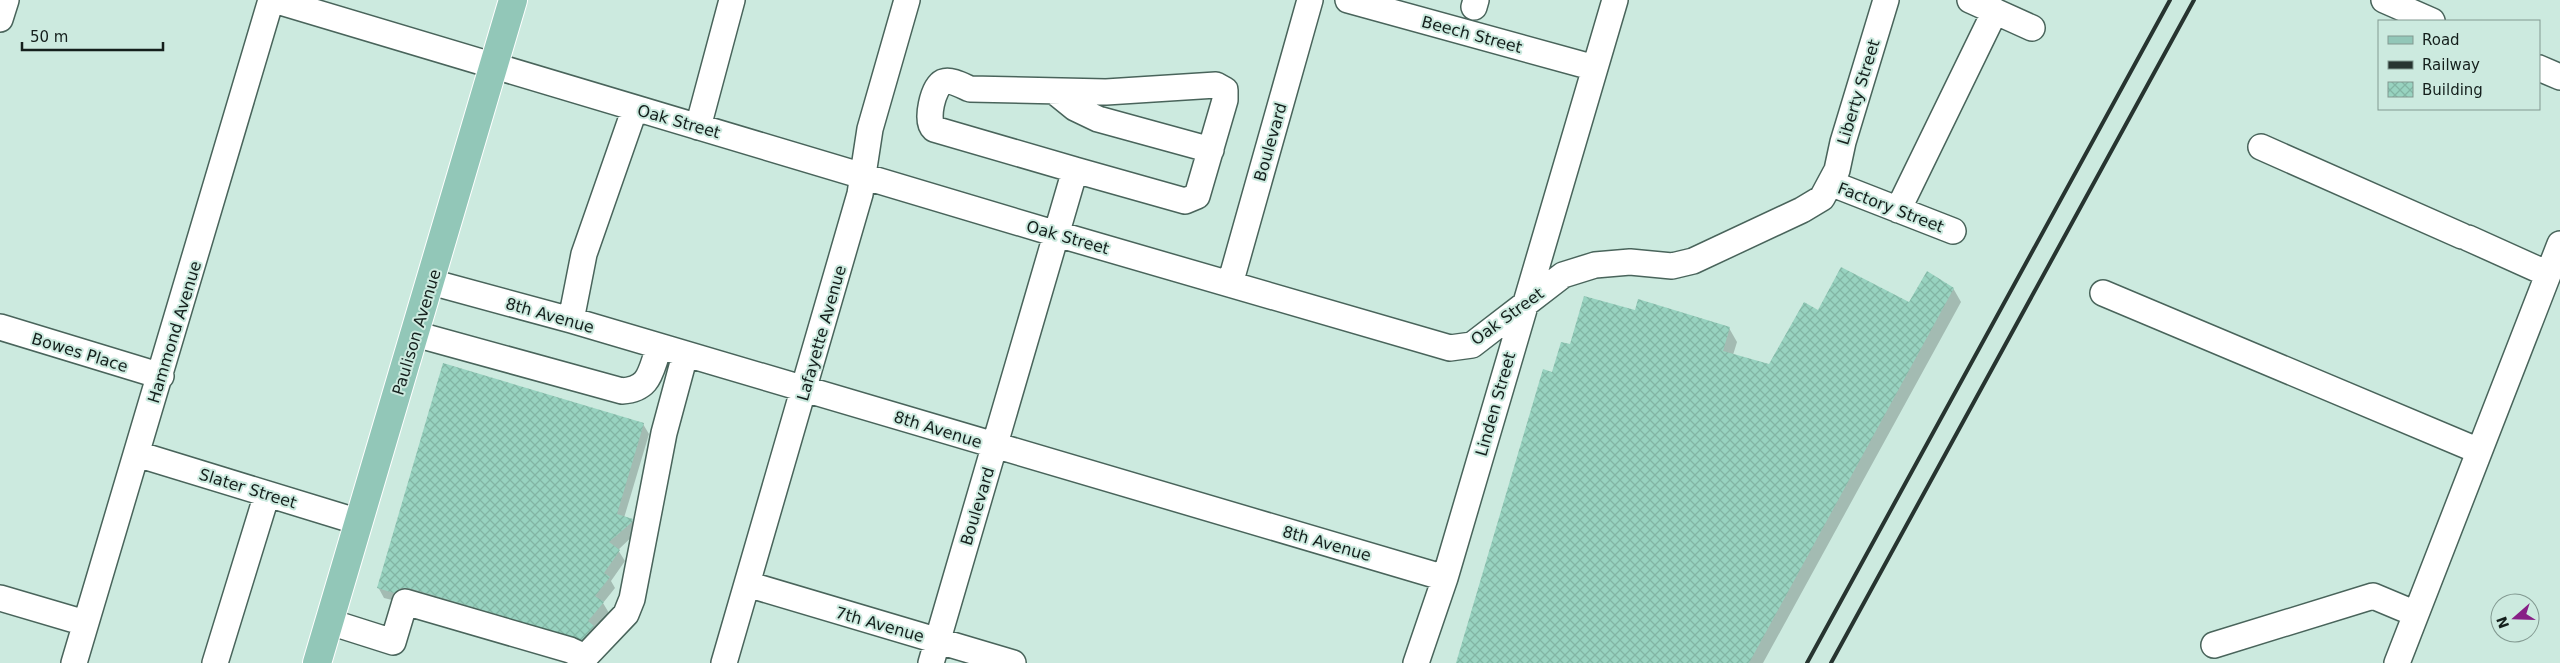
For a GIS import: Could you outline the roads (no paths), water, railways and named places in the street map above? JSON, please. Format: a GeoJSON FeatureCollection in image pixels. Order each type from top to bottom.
{"type":"FeatureCollection","features":[{"type":"Feature","properties":{"kind":"main road","name":"Paulison Avenue"},"geometry":{"type":"LineString","coordinates":[[317,663],[513,0]]}},
{"type":"Feature","properties":{"kind":"street"},"geometry":{"type":"LineString","coordinates":[[0,19],[6,0]]}},
{"type":"Feature","properties":{"kind":"street","name":"Oak Street"},"geometry":{"type":"LineString","coordinates":[[272,0],[698,127],[863,174],[1057,234],[1450,348],[1472,345],[1563,275],[1596,264],[1630,262],[1672,266],[1710,254],[1802,210],[1822,198],[1830,183]]}},
{"type":"Feature","properties":{"kind":"street","name":"Hammond Avenue"},"geometry":{"type":"LineString","coordinates":[[74,663],[272,0]]}},
{"type":"Feature","properties":{"kind":"street"},"geometry":{"type":"LineString","coordinates":[[698,127],[732,0]]}},
{"type":"Feature","properties":{"kind":"street","name":"Lafayette Avenue"},"geometry":{"type":"LineString","coordinates":[[724,663],[860,194],[870,129],[907,0]]}},
{"type":"Feature","properties":{"kind":"street","name":"Boulevard"},"geometry":{"type":"LineString","coordinates":[[1230,284],[1310,0]]}},
{"type":"Feature","properties":{"kind":"street","name":"Beech Street"},"geometry":{"type":"LineString","coordinates":[[1348,0],[1595,68]]}},
{"type":"Feature","properties":{"kind":"street","name":"Linden Street"},"geometry":{"type":"LineString","coordinates":[[1416,663],[1445,578],[1615,0]]}},
{"type":"Feature","properties":{"kind":"street","name":"Liberty Street"},"geometry":{"type":"LineString","coordinates":[[1830,183],[1837,170],[1843,142],[1886,0]]}},
{"type":"Feature","properties":{"kind":"street"},"geometry":{"type":"LineString","coordinates":[[1970,0],[2032,28]]}},
{"type":"Feature","properties":{"kind":"street"},"geometry":{"type":"LineString","coordinates":[[2384,0],[2430,20]]}},
{"type":"Feature","properties":{"kind":"street"},"geometry":{"type":"LineString","coordinates":[[1898,210],[1995,11]]}},
{"type":"Feature","properties":{"kind":"street"},"geometry":{"type":"LineString","coordinates":[[2540,68],[2560,77]]}},
{"type":"Feature","properties":{"kind":"street"},"geometry":{"type":"LineString","coordinates":[[946,81],[970,89],[1054,91],[1106,92],[1216,85],[1224,90],[1225,100],[1197,196],[1185,201],[938,130],[930,122],[934,95],[941,83],[946,81]]}},
{"type":"Feature","properties":{"kind":"street"},"geometry":{"type":"LineString","coordinates":[[1054,91],[1075,108],[1098,119],[1211,150]]}},
{"type":"Feature","properties":{"kind":"street"},"geometry":{"type":"LineString","coordinates":[[571,320],[584,254],[635,108]]}},
{"type":"Feature","properties":{"kind":"street"},"geometry":{"type":"LineString","coordinates":[[2261,147],[2548,274]]}},
{"type":"Feature","properties":{"kind":"street","name":"Boulevard"},"geometry":{"type":"LineString","coordinates":[[934,652],[996,446],[1075,170]]}},
{"type":"Feature","properties":{"kind":"street","name":"Factory Street"},"geometry":{"type":"LineString","coordinates":[[1830,183],[1953,231]]}},
{"type":"Feature","properties":{"kind":"street"},"geometry":{"type":"LineString","coordinates":[[2397,663],[2560,244]]}},
{"type":"Feature","properties":{"kind":"street","name":"8th Avenue"},"geometry":{"type":"LineString","coordinates":[[431,282],[571,320],[659,348],[805,388],[1445,578]]}},
{"type":"Feature","properties":{"kind":"street"},"geometry":{"type":"LineString","coordinates":[[2103,293],[2479,451]]}},
{"type":"Feature","properties":{"kind":"street","name":"Bowes Place"},"geometry":{"type":"LineString","coordinates":[[0,328],[161,376]]}},
{"type":"Feature","properties":{"kind":"street"},"geometry":{"type":"LineString","coordinates":[[415,334],[622,391],[635,390],[645,384],[659,348]]}},
{"type":"Feature","properties":{"kind":"street"},"geometry":{"type":"LineString","coordinates":[[330,622],[393,642],[405,602],[552,644],[583,656],[587,655],[626,614],[632,599],[664,433],[685,355]]}},
{"type":"Feature","properties":{"kind":"street","name":"Slater Street"},"geometry":{"type":"LineString","coordinates":[[137,454],[359,522]]}},
{"type":"Feature","properties":{"kind":"street"},"geometry":{"type":"LineString","coordinates":[[215,663],[267,494]]}},
{"type":"Feature","properties":{"kind":"street","name":"7th Avenue"},"geometry":{"type":"LineString","coordinates":[[747,584],[934,652],[1013,663]]}},
{"type":"Feature","properties":{"kind":"street"},"geometry":{"type":"LineString","coordinates":[[2214,645],[2372,596],[2416,614]]}},
{"type":"Feature","properties":{"kind":"street"},"geometry":{"type":"LineString","coordinates":[[0,598],[85,623]]}},
{"type":"Feature","properties":{"kind":"railway"},"geometry":{"type":"LineString","coordinates":[[1807,663],[2170,0]]}},
{"type":"Feature","properties":{"kind":"railway"},"geometry":{"type":"LineString","coordinates":[[1831,663],[2194,0]]}}]}
